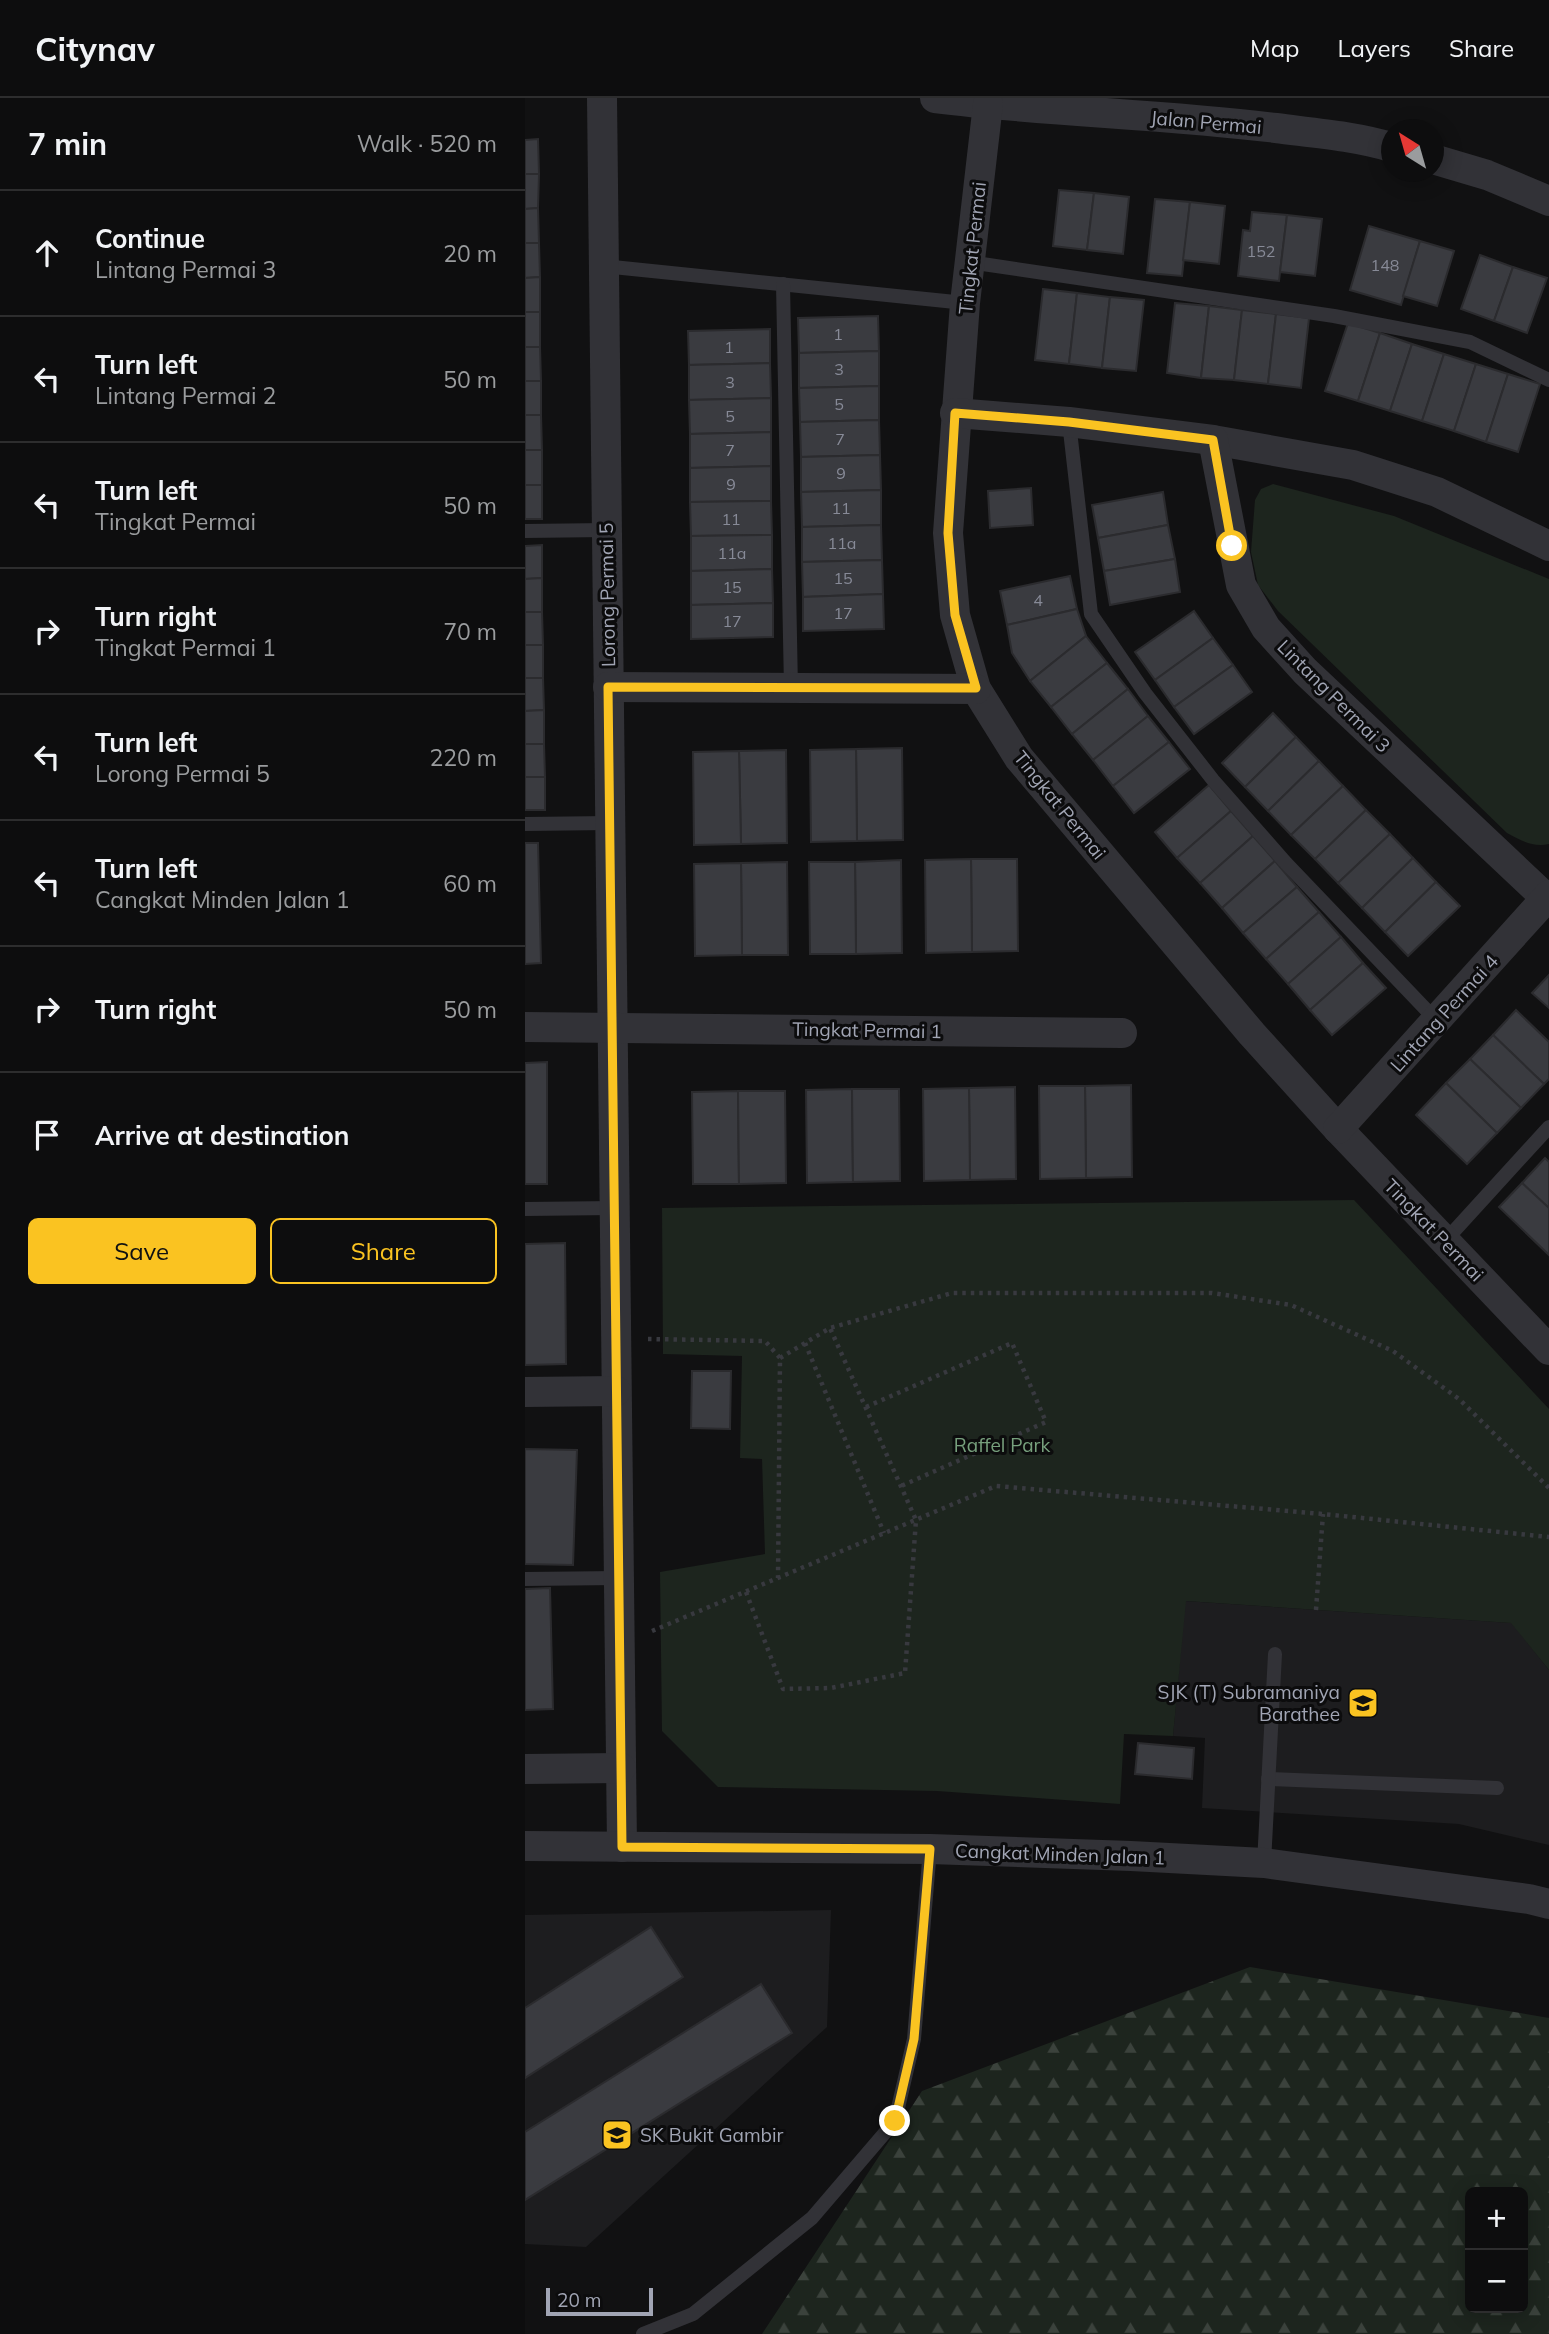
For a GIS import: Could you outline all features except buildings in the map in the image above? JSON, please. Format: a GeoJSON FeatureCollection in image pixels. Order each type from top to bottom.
{"type":"FeatureCollection","features":[{"type":"Feature","properties":{"kind":"street","name":"Lorong Permai 5"},"geometry":{"type":"LineString","coordinates":[[602,98],[622,1847]]}},
{"type":"Feature","properties":{"kind":"street","name":"Jalan Permai"},"geometry":{"type":"LineString","coordinates":[[935,98],[1238,123],[1365,139],[1381,144]]}},
{"type":"Feature","properties":{"kind":"street","name":"Tingkat Permai"},"geometry":{"type":"LineString","coordinates":[[988,101],[965,303],[948,533],[955,615],[976,688],[1019,758],[1252,1034],[1445,1241],[1546,1341]]}},
{"type":"Feature","properties":{"kind":"street"},"geometry":{"type":"LineString","coordinates":[[1444,162],[1487,175],[1549,201]]}},
{"type":"Feature","properties":{"kind":"street"},"geometry":{"type":"LineString","coordinates":[[955,413],[1069,422],[1213,440],[1353,465],[1437,492],[1549,546]]}},
{"type":"Feature","properties":{"kind":"street","name":"Lintang Permai 3"},"geometry":{"type":"LineString","coordinates":[[1213,440],[1241,585],[1266,628],[1305,671],[1548,897]]}},
{"type":"Feature","properties":{"kind":"street"},"geometry":{"type":"LineString","coordinates":[[608,687],[976,688]]}},
{"type":"Feature","properties":{"kind":"street","name":"Lintang Permai 4"},"geometry":{"type":"LineString","coordinates":[[1338,1129],[1548,897]]}},
{"type":"Feature","properties":{"kind":"street","name":"Tingkat Permai 1"},"geometry":{"type":"LineString","coordinates":[[525,1027],[1122,1033]]}},
{"type":"Feature","properties":{"kind":"street"},"geometry":{"type":"LineString","coordinates":[[525,1392],[616,1391]]}},
{"type":"Feature","properties":{"kind":"street"},"geometry":{"type":"LineString","coordinates":[[525,1769],[621,1768]]}},
{"type":"Feature","properties":{"kind":"street","name":"Cangkat Minden Jalan 1"},"geometry":{"type":"LineString","coordinates":[[525,1846],[930,1849],[1264,1863],[1529,1899],[1549,1904]]}},
{"type":"Feature","properties":{"kind":"lane"},"geometry":{"type":"LineString","coordinates":[[969,262],[1334,316],[1469,342],[1549,380]]}},
{"type":"Feature","properties":{"kind":"lane"},"geometry":{"type":"LineString","coordinates":[[603,266],[965,303]]}},
{"type":"Feature","properties":{"kind":"lane"},"geometry":{"type":"LineString","coordinates":[[783,284],[791,688]]}},
{"type":"Feature","properties":{"kind":"lane"},"geometry":{"type":"LineString","coordinates":[[1069,422],[1091,614],[1145,693],[1213,780],[1286,863],[1437,1021]]}},
{"type":"Feature","properties":{"kind":"lane"},"geometry":{"type":"LineString","coordinates":[[525,531],[607,530]]}},
{"type":"Feature","properties":{"kind":"lane"},"geometry":{"type":"LineString","coordinates":[[525,824],[610,823]]}},
{"type":"Feature","properties":{"kind":"lane"},"geometry":{"type":"LineString","coordinates":[[1445,1241],[1549,1127]]}},
{"type":"Feature","properties":{"kind":"lane"},"geometry":{"type":"LineString","coordinates":[[525,1209],[615,1208]]}},
{"type":"Feature","properties":{"kind":"lane"},"geometry":{"type":"LineString","coordinates":[[525,1580],[619,1578]]}},
{"type":"Feature","properties":{"kind":"lane"},"geometry":{"type":"LineString","coordinates":[[1264,1863],[1275,1654]]}},
{"type":"Feature","properties":{"kind":"lane"},"geometry":{"type":"LineString","coordinates":[[1268,1779],[1497,1788]]}},
{"type":"Feature","properties":{"kind":"lane"},"geometry":{"type":"LineString","coordinates":[[643,2334],[694,2314],[811,2218],[895,2121],[914,2039],[930,1849]]}},
{"type":"Feature","properties":{"kind":"path"},"geometry":{"type":"LineString","coordinates":[[780,1358],[830,1328],[951,1293],[1212,1293],[1291,1306],[1392,1351],[1459,1399],[1549,1488]]}},
{"type":"Feature","properties":{"kind":"path"},"geometry":{"type":"LineString","coordinates":[[745,1592],[783,1689],[831,1688],[905,1673],[916,1520],[830,1328]]}},
{"type":"Feature","properties":{"kind":"path"},"geometry":{"type":"LineString","coordinates":[[616,1338],[765,1340],[780,1358],[778,1578]]}},
{"type":"Feature","properties":{"kind":"path"},"geometry":{"type":"LineString","coordinates":[[805,1343],[884,1533]]}},
{"type":"Feature","properties":{"kind":"path"},"geometry":{"type":"LineString","coordinates":[[866,1407],[1011,1343],[1046,1422],[901,1486]]}},
{"type":"Feature","properties":{"kind":"path"},"geometry":{"type":"LineString","coordinates":[[619,1645],[996,1486],[1323,1514],[1549,1537]]}},
{"type":"Feature","properties":{"kind":"path"},"geometry":{"type":"LineString","coordinates":[[1316,1610],[1323,1514]]}},
{"type":"Feature","properties":{"kind":"shaded area","name":"SJK (T) Subramaniya Barathee"},"geometry":{"type":"Polygon","coordinates":[[[1185,1601],[1512,1623],[1549,1670],[1549,1845],[1459,1824],[1202,1808],[1205,1738],[1173,1736],[1185,1601]]]}},
{"type":"Feature","properties":{"kind":"shaded area","name":"SK Bukit Gambir"},"geometry":{"type":"Polygon","coordinates":[[[831,1910],[827,2027],[586,2247],[525,2244],[525,1915],[831,1910]]]}},
{"type":"Feature","properties":{"kind":"green space"},"geometry":{"type":"Polygon","coordinates":[[[1273,484],[1394,516],[1549,579],[1549,844],[1532,844],[1507,833],[1278,611],[1258,585],[1251,552],[1255,500],[1261,489],[1273,484]]]}},
{"type":"Feature","properties":{"kind":"green space","name":"Raffel Park"},"geometry":{"type":"Polygon","coordinates":[[[1354,1200],[1549,1409],[1549,1670],[1511,1623],[1186,1601],[1173,1736],[1124,1734],[1120,1804],[937,1791],[718,1787],[662,1731],[660,1572],[765,1554],[762,1459],[740,1458],[742,1356],[663,1354],[662,1208],[1354,1200]]]}},
{"type":"Feature","properties":{"kind":"green space"},"geometry":{"type":"Polygon","coordinates":[[[1250,1967],[1549,2018],[1549,2334],[762,2334],[922,2091],[1250,1967]]]}},
{"type":"Feature","properties":{"kind":"place","name":"SJK (T) Subramaniya Barathee"},"geometry":{"type":"Point","coordinates":[1363,1703]}},
{"type":"Feature","properties":{"kind":"place","name":"SK Bukit Gambir"},"geometry":{"type":"Point","coordinates":[617,2135]}},
{"type":"Feature","properties":{"kind":"route"},"geometry":{"type":"LineString","coordinates":[[895,2121],[914,2039],[930,1849],[622,1847],[608,687],[976,688],[955,615],[948,533],[955,413],[1069,422],[1213,440],[1232,546]]}}]}
